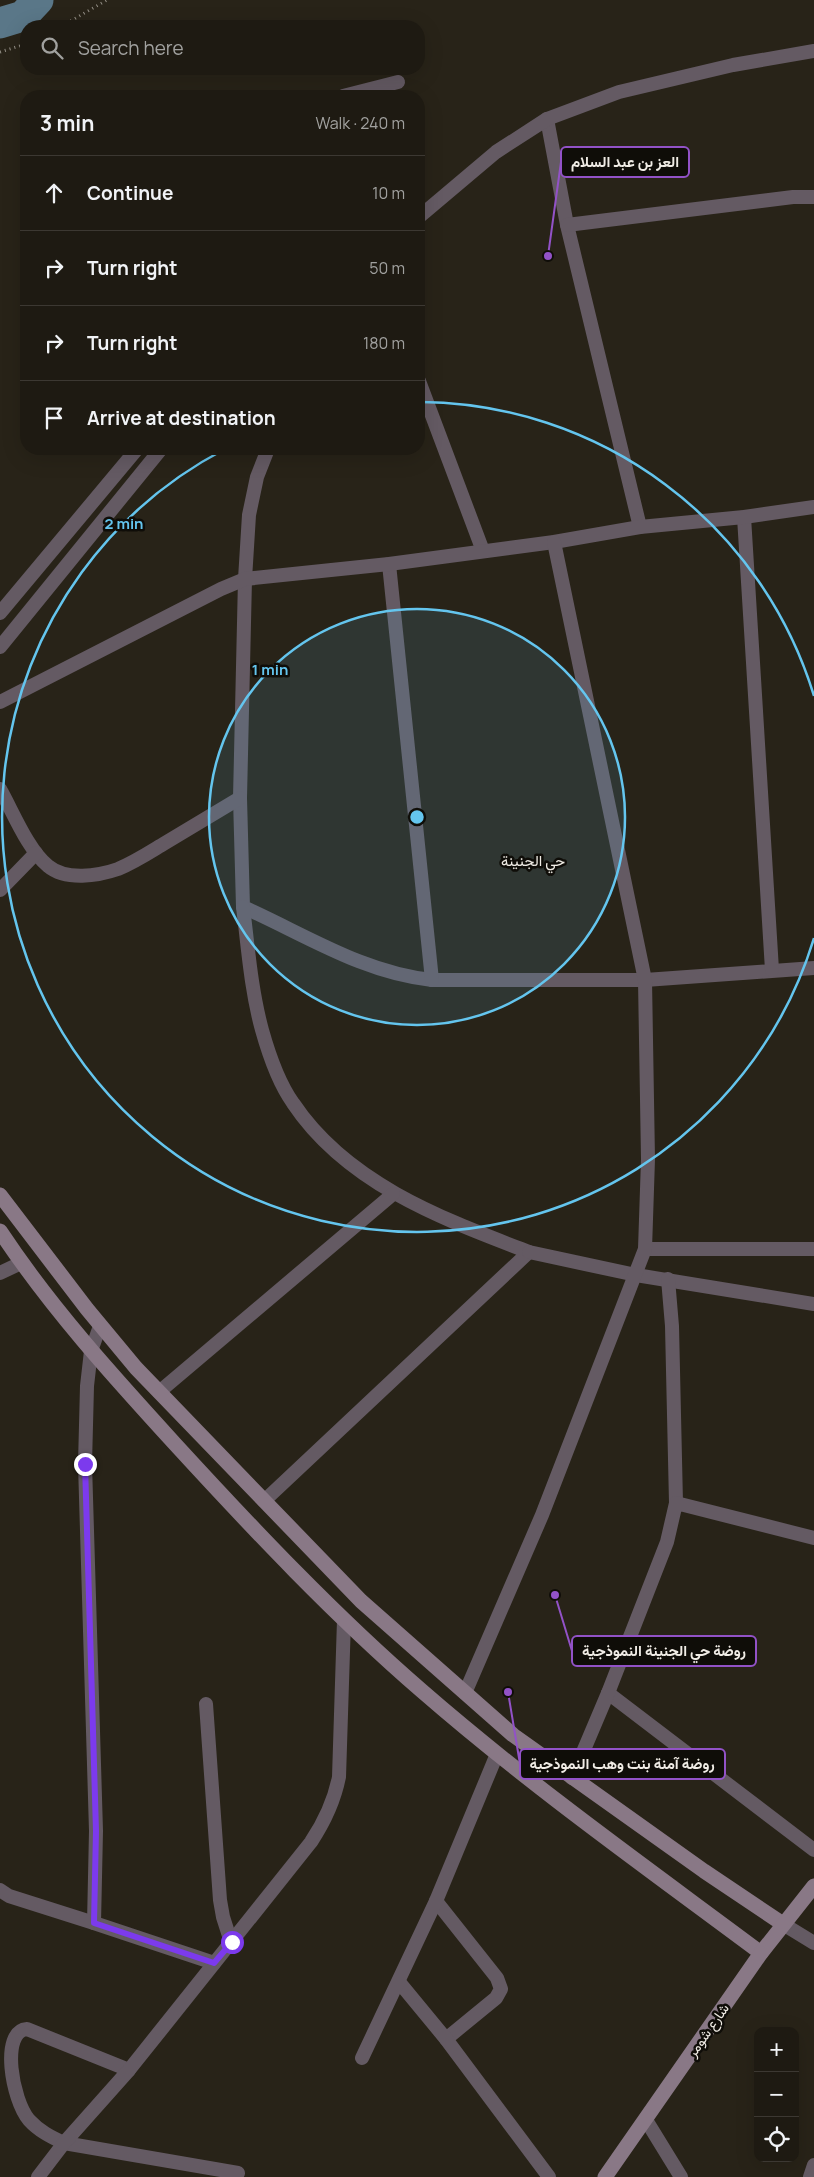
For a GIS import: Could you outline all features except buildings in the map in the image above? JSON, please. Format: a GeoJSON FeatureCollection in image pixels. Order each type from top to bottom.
{"type":"FeatureCollection","features":[{"type":"Feature","properties":{"kind":"street"},"geometry":{"type":"LineString","coordinates":[[425,213],[496,152],[547,119],[619,92],[733,65],[814,51]]}},
{"type":"Feature","properties":{"kind":"street"},"geometry":{"type":"LineString","coordinates":[[367,90],[398,82]]}},
{"type":"Feature","properties":{"kind":"street"},"geometry":{"type":"LineString","coordinates":[[547,119],[567,225],[640,527]]}},
{"type":"Feature","properties":{"kind":"street"},"geometry":{"type":"LineString","coordinates":[[567,225],[793,197],[814,197]]}},
{"type":"Feature","properties":{"kind":"street"},"geometry":{"type":"LineString","coordinates":[[425,397],[483,551]]}},
{"type":"Feature","properties":{"kind":"street"},"geometry":{"type":"LineString","coordinates":[[0,614],[132,455]]}},
{"type":"Feature","properties":{"kind":"street"},"geometry":{"type":"LineString","coordinates":[[0,646],[156,455]]}},
{"type":"Feature","properties":{"kind":"street"},"geometry":{"type":"LineString","coordinates":[[266,455],[257,477],[249,515],[245,579],[240,798],[243,906],[262,1030],[274,1066],[292,1103],[315,1132],[338,1154],[393,1194],[462,1227],[530,1252],[636,1275],[814,1304]]}},
{"type":"Feature","properties":{"kind":"street"},"geometry":{"type":"LineString","coordinates":[[0,702],[221,589],[245,579],[389,564],[554,542],[640,527],[744,517],[814,507]]}},
{"type":"Feature","properties":{"kind":"street"},"geometry":{"type":"LineString","coordinates":[[744,517],[772,970]]}},
{"type":"Feature","properties":{"kind":"street"},"geometry":{"type":"LineString","coordinates":[[465,1693],[542,1515],[645,1249],[648,1169],[645,980],[554,542]]}},
{"type":"Feature","properties":{"kind":"street"},"geometry":{"type":"LineString","coordinates":[[389,564],[432,980]]}},
{"type":"Feature","properties":{"kind":"street"},"geometry":{"type":"LineString","coordinates":[[0,788],[36,854],[49,867],[67,874],[96,874],[118,869],[141,858],[240,798]]}},
{"type":"Feature","properties":{"kind":"street"},"geometry":{"type":"LineString","coordinates":[[0,890],[36,854]]}},
{"type":"Feature","properties":{"kind":"street"},"geometry":{"type":"LineString","coordinates":[[243,906],[354,960],[396,974],[432,980],[645,980],[814,968]]}},
{"type":"Feature","properties":{"kind":"street"},"geometry":{"type":"LineString","coordinates":[[159,1392],[393,1194]]}},
{"type":"Feature","properties":{"kind":"street"},"geometry":{"type":"LineString","coordinates":[[0,1195],[100,1326],[136,1368],[361,1601],[513,1734],[704,1871],[814,1943]]}},
{"type":"Feature","properties":{"kind":"street"},"geometry":{"type":"LineString","coordinates":[[0,1232],[21,1263],[91,1351],[237,1510],[344,1620],[420,1690],[497,1754],[761,1953]]}},
{"type":"Feature","properties":{"kind":"street"},"geometry":{"type":"LineString","coordinates":[[645,1249],[814,1249]]}},
{"type":"Feature","properties":{"kind":"street"},"geometry":{"type":"LineString","coordinates":[[264,1501],[530,1252]]}},
{"type":"Feature","properties":{"kind":"street"},"geometry":{"type":"LineString","coordinates":[[0,1274],[21,1263]]}},
{"type":"Feature","properties":{"kind":"street"},"geometry":{"type":"LineString","coordinates":[[572,1778],[608,1693],[667,1542],[676,1503],[673,1361],[668,1280]]}},
{"type":"Feature","properties":{"kind":"street"},"geometry":{"type":"LineString","coordinates":[[94,1923],[96,1831],[85,1464],[87,1386],[91,1351],[100,1326]]}},
{"type":"Feature","properties":{"kind":"street"},"geometry":{"type":"LineString","coordinates":[[676,1503],[762,1523],[814,1538]]}},
{"type":"Feature","properties":{"kind":"street"},"geometry":{"type":"LineString","coordinates":[[38,2177],[64,2143],[129,2070],[311,1842],[327,1818],[332,1805],[339,1768],[344,1620]]}},
{"type":"Feature","properties":{"kind":"street"},"geometry":{"type":"LineString","coordinates":[[608,1693],[814,1850]]}},
{"type":"Feature","properties":{"kind":"street"},"geometry":{"type":"LineString","coordinates":[[206,1704],[220,1900],[223,1917],[232,1942]]}},
{"type":"Feature","properties":{"kind":"street"},"geometry":{"type":"LineString","coordinates":[[362,2058],[436,1901],[497,1754]]}},
{"type":"Feature","properties":{"kind":"street","name":"شارع شومر"},"geometry":{"type":"LineString","coordinates":[[605,2177],[761,1953],[814,1886]]}},
{"type":"Feature","properties":{"kind":"street"},"geometry":{"type":"LineString","coordinates":[[0,1890],[9,1896],[214,1963]]}},
{"type":"Feature","properties":{"kind":"street"},"geometry":{"type":"LineString","coordinates":[[436,1901],[497,1978],[501,1989],[496,1998],[446,2039]]}},
{"type":"Feature","properties":{"kind":"street"},"geometry":{"type":"LineString","coordinates":[[399,1982],[446,2039],[550,2177]]}},
{"type":"Feature","properties":{"kind":"street"},"geometry":{"type":"LineString","coordinates":[[129,2070],[35,2031],[18,2030],[10,2034],[4,2040],[1,2057],[2,2067],[18,2103],[28,2119],[39,2130],[64,2143],[238,2173]]}},
{"type":"Feature","properties":{"kind":"street"},"geometry":{"type":"LineString","coordinates":[[646,2120],[681,2177]]}},
{"type":"Feature","properties":{"kind":"street"},"geometry":{"type":"LineString","coordinates":[[810,2177],[814,2165]]}},
{"type":"Feature","properties":{"kind":"path"},"geometry":{"type":"LineString","coordinates":[[72,20],[107,0]]}},
{"type":"Feature","properties":{"kind":"path"},"geometry":{"type":"LineString","coordinates":[[0,52],[20,46]]}},
{"type":"Feature","properties":{"kind":"waterway"},"geometry":{"type":"LineString","coordinates":[[0,23],[23,16],[38,0]]}},
{"type":"Feature","properties":{"kind":"place","name":"العز بن عبد السلام"},"geometry":{"type":"Point","coordinates":[548,256]}},
{"type":"Feature","properties":{"kind":"place","name":"روضة حي الجنينة النموذجية"},"geometry":{"type":"Point","coordinates":[555,1595]}},
{"type":"Feature","properties":{"kind":"place","name":"روضة آمنة بنت وهب النموذجية"},"geometry":{"type":"Point","coordinates":[508,1692]}},
{"type":"Feature","properties":{"kind":"district","name":"حي الجنينة"},"geometry":{"type":"Point","coordinates":[533,861]}},
{"type":"Feature","properties":{"kind":"route"},"geometry":{"type":"LineString","coordinates":[[85,1464],[89,1543],[96,1831],[94,1923],[214,1963],[232,1942]]}}]}
